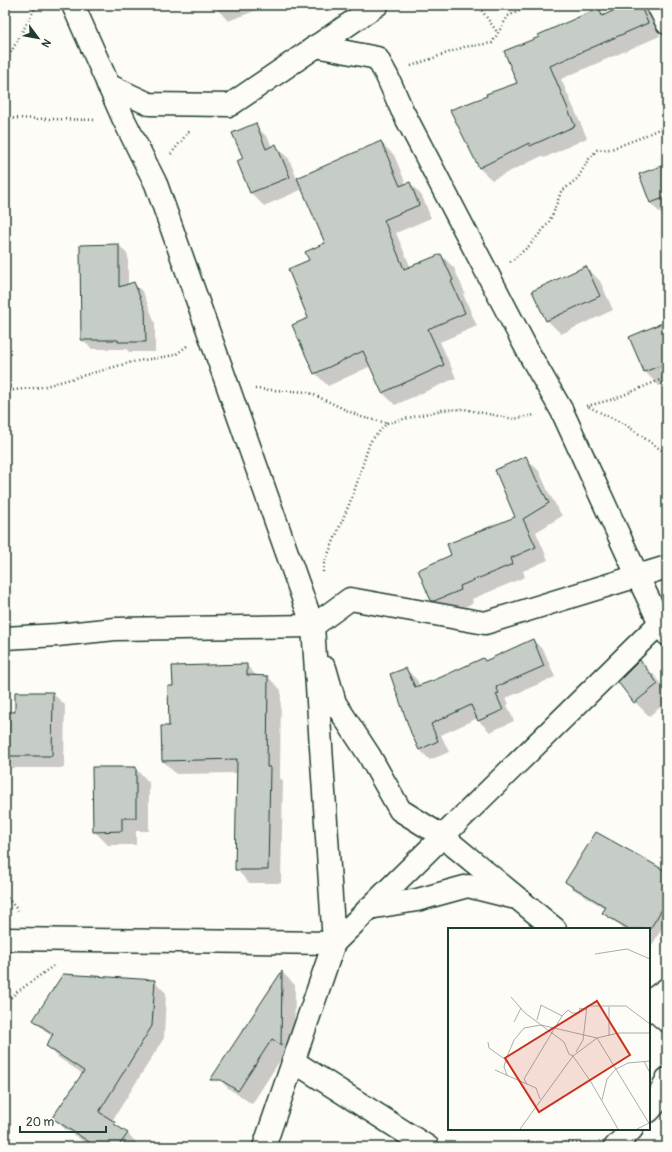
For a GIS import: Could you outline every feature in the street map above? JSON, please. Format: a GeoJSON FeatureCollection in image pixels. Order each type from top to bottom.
{"type":"FeatureCollection","features":[{"type":"Feature","properties":{"kind":"street"},"geometry":{"type":"LineString","coordinates":[[73,5],[124,120],[156,184],[313,626],[335,703],[370,756],[400,810],[442,836],[554,928]]}},
{"type":"Feature","properties":{"kind":"street"},"geometry":{"type":"LineString","coordinates":[[108,85],[149,104],[230,105],[377,5]]}},
{"type":"Feature","properties":{"kind":"street"},"geometry":{"type":"LineString","coordinates":[[657,5],[667,23]]}},
{"type":"Feature","properties":{"kind":"street"},"geometry":{"type":"LineString","coordinates":[[5,939],[334,943],[442,836],[665,624],[637,575],[562,411],[531,357],[402,110],[387,76],[377,58],[316,46]]}},
{"type":"Feature","properties":{"kind":"street"},"geometry":{"type":"LineString","coordinates":[[5,638],[57,635],[115,629],[313,626],[350,599],[485,623],[667,567]]}},
{"type":"Feature","properties":{"kind":"street"},"geometry":{"type":"LineString","coordinates":[[264,1147],[334,943],[313,626]]}},
{"type":"Feature","properties":{"kind":"street"},"geometry":{"type":"LineString","coordinates":[[369,908],[417,900],[468,886],[517,898]]}},
{"type":"Feature","properties":{"kind":"street"},"geometry":{"type":"LineString","coordinates":[[650,1001],[667,989]]}},
{"type":"Feature","properties":{"kind":"street"},"geometry":{"type":"LineString","coordinates":[[650,1007],[667,1021]]}},
{"type":"Feature","properties":{"kind":"street"},"geometry":{"type":"LineString","coordinates":[[293,1061],[428,1147]]}},
{"type":"Feature","properties":{"kind":"street"},"geometry":{"type":"LineString","coordinates":[[650,1109],[656,1103],[667,1079]]}},
{"type":"Feature","properties":{"kind":"street"},"geometry":{"type":"LineString","coordinates":[[616,1147],[631,1130]]}},
{"type":"Feature","properties":{"kind":"path"},"geometry":{"type":"LineString","coordinates":[[5,63],[37,5]]}},
{"type":"Feature","properties":{"kind":"path"},"geometry":{"type":"LineString","coordinates":[[476,5],[480,8],[498,32]]}},
{"type":"Feature","properties":{"kind":"path"},"geometry":{"type":"LineString","coordinates":[[387,76],[423,61],[464,47],[492,43],[508,16],[533,5]]}},
{"type":"Feature","properties":{"kind":"path"},"geometry":{"type":"LineString","coordinates":[[5,118],[84,121],[124,120]]}},
{"type":"Feature","properties":{"kind":"path"},"geometry":{"type":"LineString","coordinates":[[490,278],[529,246],[548,224],[561,192],[578,178],[588,160],[597,150],[611,149],[667,126]]}},
{"type":"Feature","properties":{"kind":"path"},"geometry":{"type":"LineString","coordinates":[[156,184],[168,157],[190,130]]}},
{"type":"Feature","properties":{"kind":"path"},"geometry":{"type":"LineString","coordinates":[[5,391],[42,386],[132,362],[174,355],[208,330]]}},
{"type":"Feature","properties":{"kind":"path"},"geometry":{"type":"LineString","coordinates":[[228,388],[308,392],[361,417],[387,423],[442,410],[464,408],[514,419],[562,411],[614,399],[667,377]]}},
{"type":"Feature","properties":{"kind":"path"},"geometry":{"type":"LineString","coordinates":[[587,406],[626,425],[667,454]]}},
{"type":"Feature","properties":{"kind":"path"},"geometry":{"type":"LineString","coordinates":[[322,580],[324,564],[353,495],[370,442],[387,423]]}},
{"type":"Feature","properties":{"kind":"path"},"geometry":{"type":"LineString","coordinates":[[5,1002],[59,963]]}},
{"type":"Feature","properties":{"kind":"path"},"geometry":{"type":"LineString","coordinates":[[513,1147],[528,1142],[568,1143],[616,1147]]}},
{"type":"Feature","properties":{"kind":"building"},"geometry":{"type":"Polygon","coordinates":[[[626,5],[640,5],[648,23],[550,66],[575,126],[530,146],[529,143],[479,168],[450,110],[487,96],[486,94],[517,83],[504,51],[539,37],[538,35],[599,8],[602,16],[626,5]]]}},
{"type":"Feature","properties":{"kind":"building"},"geometry":{"type":"Polygon","coordinates":[[[256,123],[266,149],[276,144],[290,177],[250,193],[237,161],[243,158],[232,133],[256,123]]]}},
{"type":"Feature","properties":{"kind":"building"},"geometry":{"type":"Polygon","coordinates":[[[381,141],[400,186],[410,182],[419,205],[384,220],[404,269],[441,254],[453,280],[451,281],[465,313],[428,329],[444,365],[382,393],[363,351],[314,374],[292,325],[308,318],[288,269],[309,260],[305,252],[325,243],[297,178],[381,141]]]}},
{"type":"Feature","properties":{"kind":"building"},"geometry":{"type":"Polygon","coordinates":[[[667,164],[667,197],[650,203],[639,174],[667,164]]]}},
{"type":"Feature","properties":{"kind":"building"},"geometry":{"type":"Polygon","coordinates":[[[119,244],[119,287],[134,282],[145,310],[146,342],[81,340],[80,245],[119,244]]]}},
{"type":"Feature","properties":{"kind":"building"},"geometry":{"type":"Polygon","coordinates":[[[586,266],[600,296],[546,321],[532,291],[586,266]]]}},
{"type":"Feature","properties":{"kind":"building"},"geometry":{"type":"Polygon","coordinates":[[[667,321],[667,363],[644,372],[629,337],[667,321]]]}},
{"type":"Feature","properties":{"kind":"building"},"geometry":{"type":"Polygon","coordinates":[[[526,456],[549,503],[523,519],[536,547],[511,558],[513,564],[460,586],[461,590],[431,601],[418,570],[451,555],[447,544],[515,517],[495,470],[526,456]]]}},
{"type":"Feature","properties":{"kind":"building"},"geometry":{"type":"Polygon","coordinates":[[[533,639],[544,666],[496,687],[499,693],[496,694],[503,710],[478,721],[471,705],[431,724],[438,741],[419,750],[411,733],[390,674],[406,668],[415,687],[437,679],[483,658],[485,661],[533,639]]]}},
{"type":"Feature","properties":{"kind":"building"},"geometry":{"type":"Polygon","coordinates":[[[640,660],[658,684],[634,703],[618,682],[640,660]]]}},
{"type":"Feature","properties":{"kind":"building"},"geometry":{"type":"Polygon","coordinates":[[[247,664],[247,675],[268,676],[267,767],[270,767],[268,870],[235,870],[237,759],[162,761],[161,726],[169,726],[168,686],[173,686],[172,666],[247,664]]]}},
{"type":"Feature","properties":{"kind":"building"},"geometry":{"type":"Polygon","coordinates":[[[15,692],[53,692],[52,756],[5,756],[5,712],[15,712],[15,692]]]}},
{"type":"Feature","properties":{"kind":"building"},"geometry":{"type":"Polygon","coordinates":[[[92,767],[136,767],[136,818],[122,818],[122,831],[93,832],[92,767]]]}},
{"type":"Feature","properties":{"kind":"building"},"geometry":{"type":"Polygon","coordinates":[[[596,832],[667,872],[667,901],[650,929],[627,928],[602,913],[606,907],[565,882],[596,832]]]}},
{"type":"Feature","properties":{"kind":"building"},"geometry":{"type":"Polygon","coordinates":[[[282,971],[281,1045],[272,1039],[238,1091],[221,1080],[210,1080],[282,971]]]}},
{"type":"Feature","properties":{"kind":"building"},"geometry":{"type":"Polygon","coordinates":[[[63,974],[155,980],[152,1026],[99,1112],[115,1122],[114,1124],[128,1133],[118,1147],[97,1147],[52,1118],[84,1071],[46,1046],[53,1034],[33,1020],[63,974]]]}}]}
